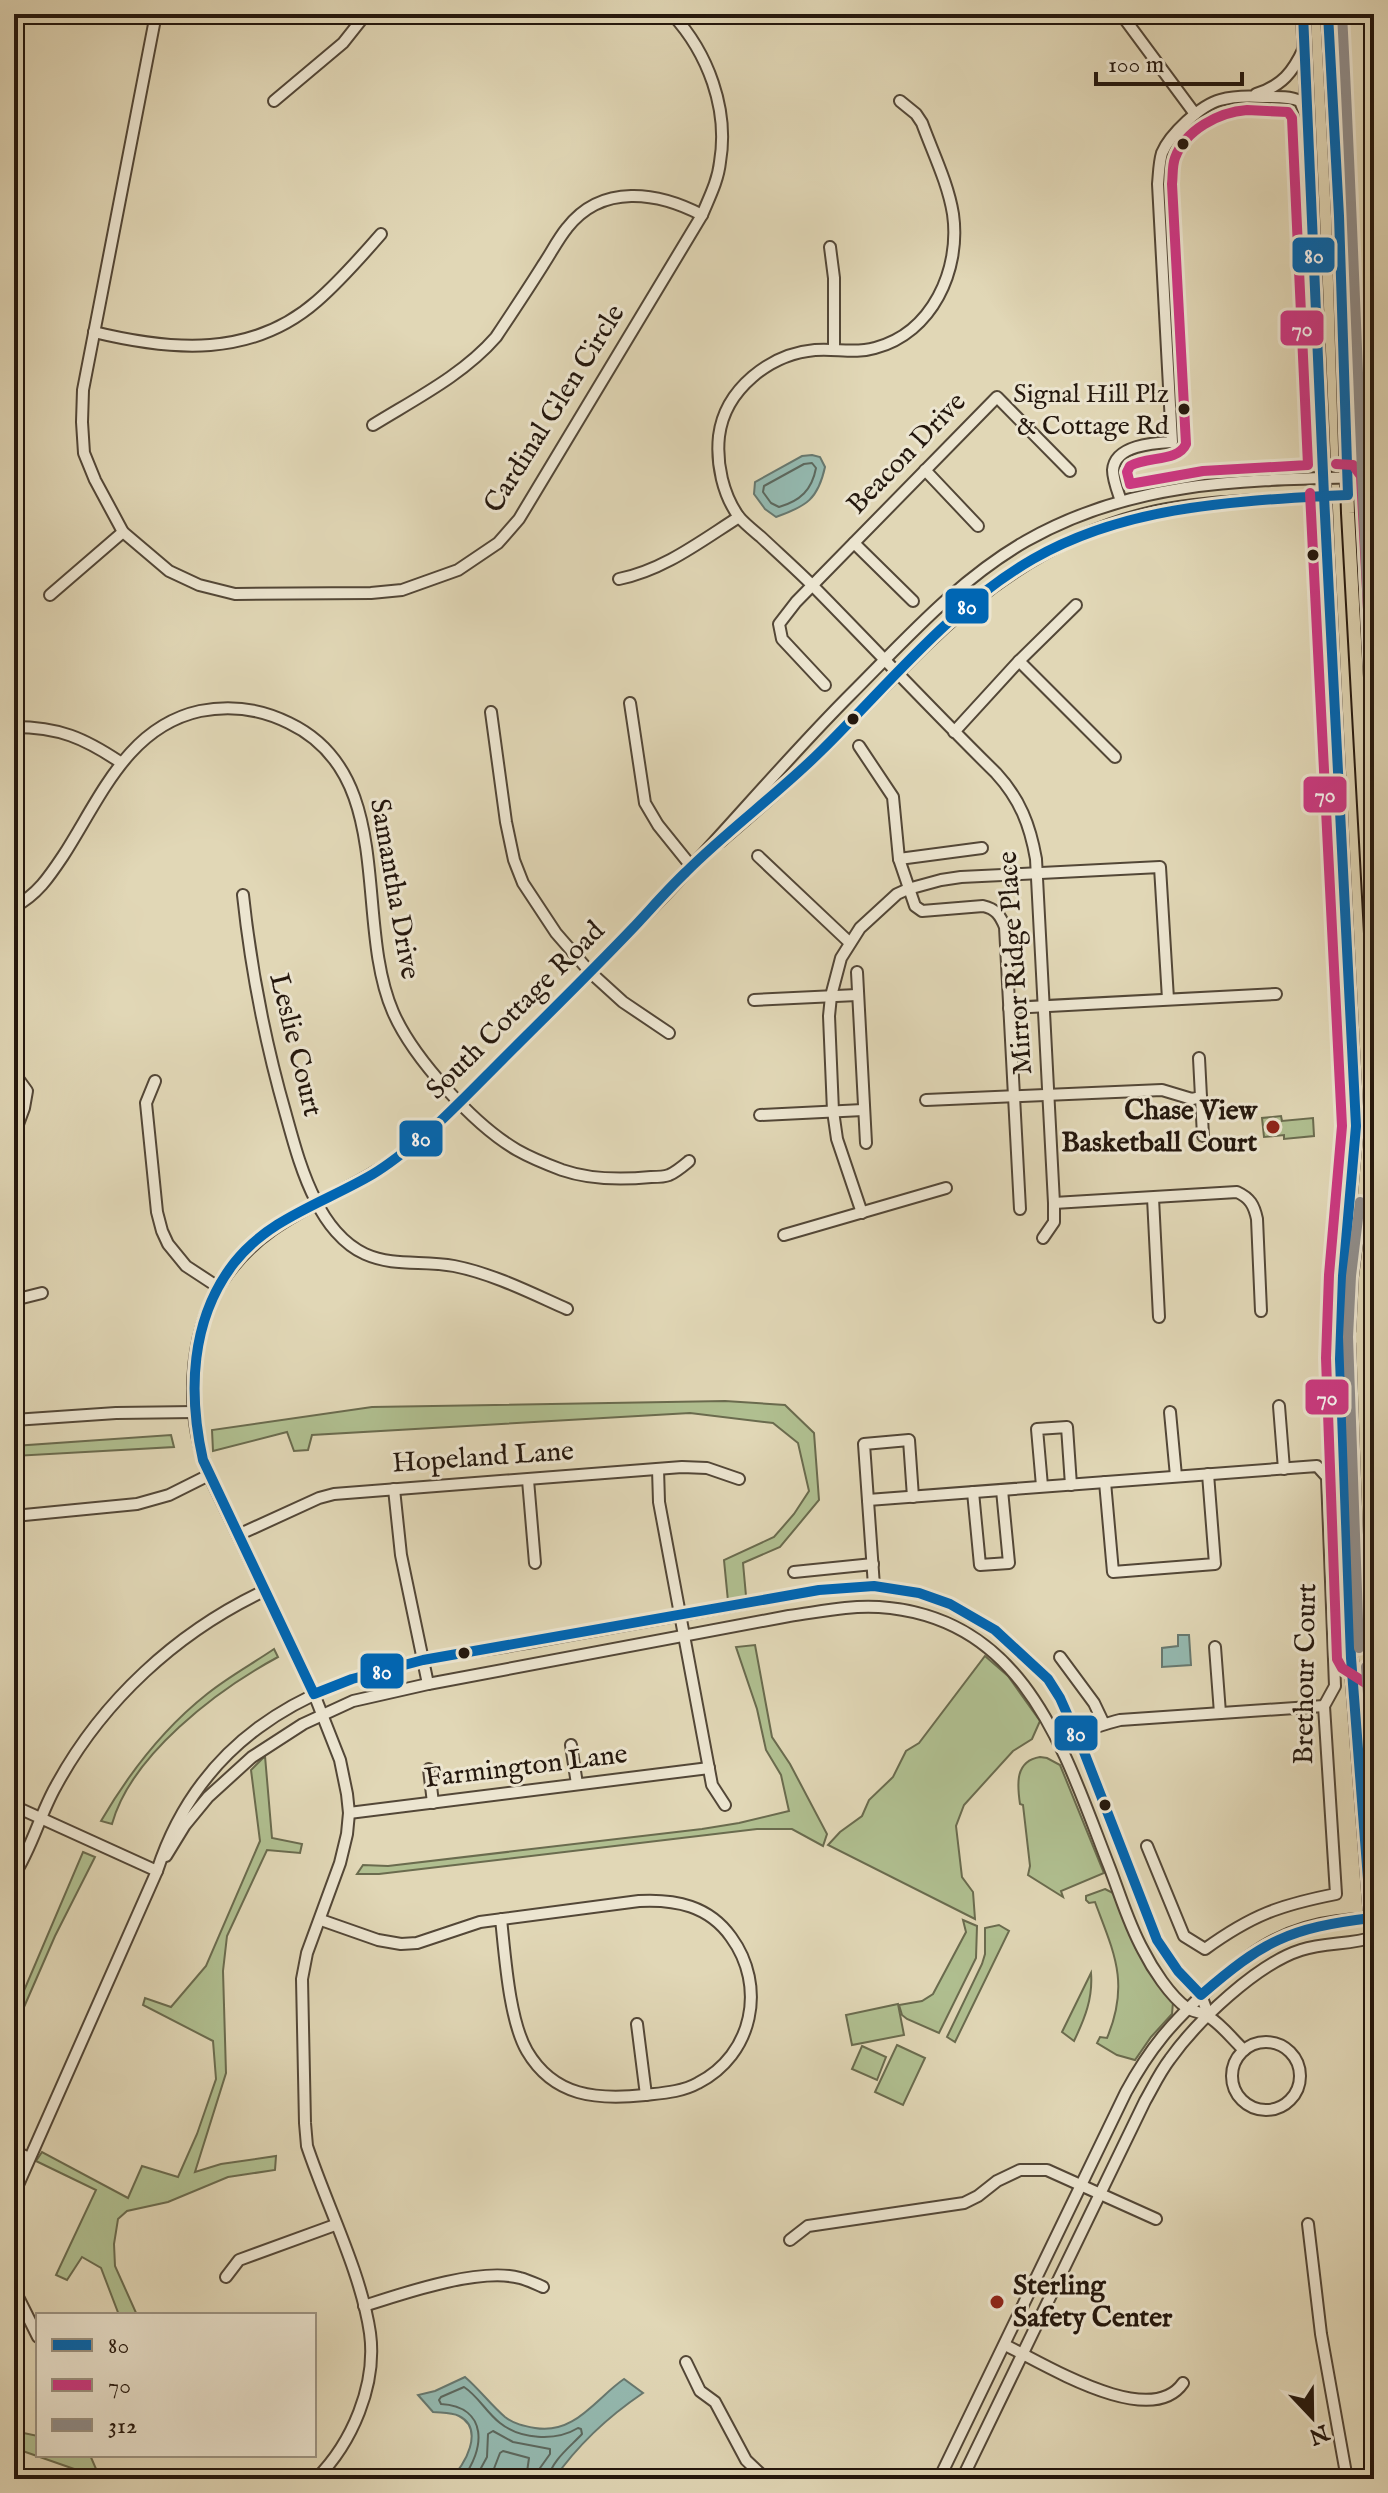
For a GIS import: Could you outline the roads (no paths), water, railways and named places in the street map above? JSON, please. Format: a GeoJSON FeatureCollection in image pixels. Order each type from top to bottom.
{"type":"FeatureCollection","features":[{"type":"Feature","properties":{"kind":"main road"},"geometry":{"type":"LineString","coordinates":[[1303,14],[1356,1126],[1341,1338],[1351,1658],[1360,1802],[1372,1918],[1374,1998]]}},
{"type":"Feature","properties":{"kind":"main road"},"geometry":{"type":"LineString","coordinates":[[1328,14],[1347,478],[1374,988]]}},
{"type":"Feature","properties":{"kind":"main road"},"geometry":{"type":"LineString","coordinates":[[1374,1204],[1365,1278],[1374,1672]]}},
{"type":"Feature","properties":{"kind":"main road"},"geometry":{"type":"LineString","coordinates":[[1351,1658],[1373,1648]]}},
{"type":"Feature","properties":{"kind":"main road"},"geometry":{"type":"LineString","coordinates":[[1351,1658],[1374,1672]]}},
{"type":"Feature","properties":{"kind":"street","name":"Cardinal Glen Circle"},"geometry":{"type":"LineString","coordinates":[[156,14],[83,390],[84,453],[123,532],[169,571],[199,585],[235,594],[402,590],[458,570],[498,543],[519,519],[702,215],[712,191],[720,162],[722,123],[716,93],[706,62],[672,14]]}},
{"type":"Feature","properties":{"kind":"street"},"geometry":{"type":"LineString","coordinates":[[274,101],[343,43],[366,14]]}},
{"type":"Feature","properties":{"kind":"street"},"geometry":{"type":"LineString","coordinates":[[1121,14],[1195,114]]}},
{"type":"Feature","properties":{"kind":"street"},"geometry":{"type":"LineString","coordinates":[[1249,96],[1276,86],[1289,76],[1304,48]]}},
{"type":"Feature","properties":{"kind":"street"},"geometry":{"type":"LineString","coordinates":[[1121,501],[1113,473],[1119,458],[1138,446],[1172,442],[1159,173],[1162,154],[1195,114],[1215,101],[1249,96],[1297,99],[1306,115]]}},
{"type":"Feature","properties":{"kind":"street","name":"Mirror Ridge Place"},"geometry":{"type":"LineString","coordinates":[[900,101],[922,123],[950,199],[954,231],[947,275],[929,313],[908,333],[873,349],[803,351],[770,362],[745,384],[733,401],[720,431],[719,465],[723,484],[739,517],[812,586],[1010,789],[1031,832],[1037,873],[1054,1203],[1054,1222],[1043,1238]]}},
{"type":"Feature","properties":{"kind":"street"},"geometry":{"type":"LineString","coordinates":[[373,425],[455,374],[486,349],[568,226],[594,205],[621,196],[650,196],[681,204],[702,215]]}},
{"type":"Feature","properties":{"kind":"street"},"geometry":{"type":"LineString","coordinates":[[94,332],[152,345],[187,346],[217,346],[253,336],[286,323],[317,302],[381,234]]}},
{"type":"Feature","properties":{"kind":"street"},"geometry":{"type":"LineString","coordinates":[[830,247],[834,278],[834,350]]}},
{"type":"Feature","properties":{"kind":"street","name":"Beacon Drive"},"geometry":{"type":"LineString","coordinates":[[825,685],[782,639],[779,624],[812,586],[997,397],[1070,471]]}},
{"type":"Feature","properties":{"kind":"street"},"geometry":{"type":"LineString","coordinates":[[925,470],[978,526]]}},
{"type":"Feature","properties":{"kind":"street","name":"South Cottage Road"},"geometry":{"type":"LineString","coordinates":[[316,2479],[348,2438],[361,2406],[369,2371],[370,2337],[364,2306],[307,2146],[305,2123],[302,1979],[307,1953],[340,1863],[349,1813],[340,1760],[314,1694],[209,1475],[197,1438],[194,1377],[197,1348],[218,1287],[244,1251],[259,1238],[275,1226],[386,1166],[460,1102],[590,972],[796,750],[948,597],[989,565],[1046,531],[1121,501],[1180,488],[1227,483],[1374,477]]}},
{"type":"Feature","properties":{"kind":"street","name":"South Cottage Road"},"geometry":{"type":"LineString","coordinates":[[691,866],[777,794],[952,619],[988,589],[1033,559],[1088,532],[1125,519],[1182,506],[1374,493]]}},
{"type":"Feature","properties":{"kind":"street"},"geometry":{"type":"LineString","coordinates":[[619,579],[671,560],[739,517]]}},
{"type":"Feature","properties":{"kind":"street"},"geometry":{"type":"LineString","coordinates":[[50,595],[123,532]]}},
{"type":"Feature","properties":{"kind":"street"},"geometry":{"type":"LineString","coordinates":[[854,543],[913,601]]}},
{"type":"Feature","properties":{"kind":"street"},"geometry":{"type":"LineString","coordinates":[[954,732],[1076,605]]}},
{"type":"Feature","properties":{"kind":"street"},"geometry":{"type":"LineString","coordinates":[[1019,661],[1115,757]]}},
{"type":"Feature","properties":{"kind":"street"},"geometry":{"type":"LineString","coordinates":[[630,703],[645,803],[658,825],[691,866]]}},
{"type":"Feature","properties":{"kind":"street","name":"Samantha Drive"},"geometry":{"type":"LineString","coordinates":[[14,907],[28,899],[47,880],[120,762],[139,742],[168,723],[198,711],[236,708],[272,715],[305,731],[323,746],[347,778],[359,810],[381,971],[393,1012],[421,1058],[460,1102],[491,1132],[515,1149],[570,1172],[602,1179],[668,1176],[689,1161]]}},
{"type":"Feature","properties":{"kind":"street"},"geometry":{"type":"LineString","coordinates":[[491,712],[506,822],[514,860],[523,883],[556,933],[590,972],[623,1002],[669,1033]]}},
{"type":"Feature","properties":{"kind":"street"},"geometry":{"type":"LineString","coordinates":[[14,727],[34,727],[79,737],[120,762]]}},
{"type":"Feature","properties":{"kind":"street"},"geometry":{"type":"LineString","coordinates":[[859,746],[893,797],[899,859],[915,906],[922,911],[992,908],[1001,916],[1005,927],[1020,1209]]}},
{"type":"Feature","properties":{"kind":"street"},"geometry":{"type":"LineString","coordinates":[[899,859],[982,848]]}},
{"type":"Feature","properties":{"kind":"street"},"geometry":{"type":"LineString","coordinates":[[758,856],[849,942]]}},
{"type":"Feature","properties":{"kind":"street"},"geometry":{"type":"LineString","coordinates":[[862,1213],[837,1139],[829,1016],[841,958],[849,942],[886,902],[908,889],[961,877],[1160,867],[1168,999]]}},
{"type":"Feature","properties":{"kind":"street","name":"Leslie Court"},"geometry":{"type":"LineString","coordinates":[[243,895],[250,960],[266,1038],[296,1152],[316,1203],[340,1236],[370,1256],[404,1264],[454,1266],[515,1285],[567,1309]]}},
{"type":"Feature","properties":{"kind":"street"},"geometry":{"type":"LineString","coordinates":[[857,972],[866,1143]]}},
{"type":"Feature","properties":{"kind":"street"},"geometry":{"type":"LineString","coordinates":[[1009,1008],[1276,994]]}},
{"type":"Feature","properties":{"kind":"street"},"geometry":{"type":"LineString","coordinates":[[754,1000],[857,995]]}},
{"type":"Feature","properties":{"kind":"street"},"geometry":{"type":"LineString","coordinates":[[1199,1058],[1203,1136]]}},
{"type":"Feature","properties":{"kind":"street"},"geometry":{"type":"LineString","coordinates":[[14,1073],[27,1091],[14,1135]]}},
{"type":"Feature","properties":{"kind":"street"},"geometry":{"type":"LineString","coordinates":[[155,1081],[146,1103],[157,1212],[162,1231],[168,1244],[186,1266],[218,1287]]}},
{"type":"Feature","properties":{"kind":"street"},"geometry":{"type":"LineString","coordinates":[[926,1100],[1162,1090],[1192,1099],[1201,1097]]}},
{"type":"Feature","properties":{"kind":"street"},"geometry":{"type":"LineString","coordinates":[[760,1115],[863,1110]]}},
{"type":"Feature","properties":{"kind":"street"},"geometry":{"type":"LineString","coordinates":[[784,1235],[946,1188]]}},
{"type":"Feature","properties":{"kind":"street"},"geometry":{"type":"LineString","coordinates":[[1054,1203],[1237,1192],[1248,1197],[1257,1219],[1261,1311]]}},
{"type":"Feature","properties":{"kind":"street"},"geometry":{"type":"LineString","coordinates":[[1153,1198],[1159,1317]]}},
{"type":"Feature","properties":{"kind":"street"},"geometry":{"type":"LineString","coordinates":[[14,1300],[42,1293]]}},
{"type":"Feature","properties":{"kind":"street"},"geometry":{"type":"LineString","coordinates":[[1341,1338],[1368,1337]]}},
{"type":"Feature","properties":{"kind":"street"},"geometry":{"type":"LineString","coordinates":[[1279,1406],[1284,1469]]}},
{"type":"Feature","properties":{"kind":"street"},"geometry":{"type":"LineString","coordinates":[[14,1420],[116,1413],[195,1412]]}},
{"type":"Feature","properties":{"kind":"street"},"geometry":{"type":"LineString","coordinates":[[1170,1412],[1176,1476]]}},
{"type":"Feature","properties":{"kind":"street"},"geometry":{"type":"LineString","coordinates":[[1042,1486],[1037,1429],[1067,1427],[1071,1485]]}},
{"type":"Feature","properties":{"kind":"street"},"geometry":{"type":"LineString","coordinates":[[874,1586],[864,1444],[909,1440],[913,1497]]}},
{"type":"Feature","properties":{"kind":"street","name":"Brethour Court"},"geometry":{"type":"LineString","coordinates":[[868,1500],[1317,1466],[1327,1477],[1335,1686],[1324,1706],[1336,1894],[1298,1901],[1252,1918],[1205,1949],[1184,1936],[1147,1846]]}},
{"type":"Feature","properties":{"kind":"street","name":"Hopeland Lane"},"geometry":{"type":"LineString","coordinates":[[238,1535],[334,1494],[658,1469],[707,1468],[739,1479]]}},
{"type":"Feature","properties":{"kind":"street"},"geometry":{"type":"LineString","coordinates":[[658,1469],[659,1502],[712,1785],[725,1805]]}},
{"type":"Feature","properties":{"kind":"street"},"geometry":{"type":"LineString","coordinates":[[1105,1482],[1113,1572],[1127,1571],[1215,1564],[1208,1474]]}},
{"type":"Feature","properties":{"kind":"street"},"geometry":{"type":"LineString","coordinates":[[14,1516],[137,1504],[169,1495],[209,1475]]}},
{"type":"Feature","properties":{"kind":"street"},"geometry":{"type":"LineString","coordinates":[[528,1480],[535,1563]]}},
{"type":"Feature","properties":{"kind":"street"},"geometry":{"type":"LineString","coordinates":[[394,1489],[401,1555],[428,1684]]}},
{"type":"Feature","properties":{"kind":"street"},"geometry":{"type":"LineString","coordinates":[[973,1492],[980,1565],[1009,1563],[1002,1490]]}},
{"type":"Feature","properties":{"kind":"street"},"geometry":{"type":"LineString","coordinates":[[794,1572],[873,1564]]}},
{"type":"Feature","properties":{"kind":"street"},"geometry":{"type":"LineString","coordinates":[[14,2194],[178,1818],[217,1764],[257,1728],[314,1694],[352,1679],[423,1660],[819,1590],[874,1586],[919,1593],[950,1604],[995,1630],[1048,1679],[1077,1735],[1157,1940],[1178,1971],[1201,1995],[1209,2017]]}},
{"type":"Feature","properties":{"kind":"street"},"geometry":{"type":"LineString","coordinates":[[14,1875],[39,1818],[77,1749],[117,1699],[160,1658],[208,1621],[264,1591]]}},
{"type":"Feature","properties":{"kind":"street"},"geometry":{"type":"LineString","coordinates":[[157,1871],[185,1825],[208,1797],[266,1747],[322,1714],[369,1696],[684,1635],[848,1607],[878,1607],[918,1615],[960,1630],[999,1656],[1029,1689],[1056,1737],[1142,1949],[1158,1974],[1187,2008],[1209,2017],[1244,2050]]}},
{"type":"Feature","properties":{"kind":"street"},"geometry":{"type":"LineString","coordinates":[[1215,1647],[1220,1713]]}},
{"type":"Feature","properties":{"kind":"street"},"geometry":{"type":"LineString","coordinates":[[1060,1657],[1094,1703],[1104,1724]]}},
{"type":"Feature","properties":{"kind":"street"},"geometry":{"type":"LineString","coordinates":[[1056,1737],[1077,1735],[1120,1720],[1324,1706]]}},
{"type":"Feature","properties":{"kind":"street"},"geometry":{"type":"LineString","coordinates":[[571,1745],[577,1784]]}},
{"type":"Feature","properties":{"kind":"street","name":"Farmington Lane"},"geometry":{"type":"LineString","coordinates":[[349,1813],[709,1768]]}},
{"type":"Feature","properties":{"kind":"street"},"geometry":{"type":"LineString","coordinates":[[429,1769],[433,1803]]}},
{"type":"Feature","properties":{"kind":"street"},"geometry":{"type":"LineString","coordinates":[[14,1806],[157,1871]]}},
{"type":"Feature","properties":{"kind":"street"},"geometry":{"type":"LineString","coordinates":[[321,1920],[378,1940],[401,1944],[428,1941],[466,1925],[501,1919],[657,1900],[673,1901],[716,1920],[744,1957],[751,1979],[752,2003],[739,2044],[721,2066],[698,2084],[673,2092],[614,2098],[567,2088],[539,2067],[525,2048],[518,2027],[501,1919]]}},
{"type":"Feature","properties":{"kind":"street"},"geometry":{"type":"LineString","coordinates":[[939,2479],[1154,2045],[1187,2008],[1239,1961],[1277,1938],[1323,1923],[1372,1918]]}},
{"type":"Feature","properties":{"kind":"street"},"geometry":{"type":"LineString","coordinates":[[962,2479],[1159,2075],[1182,2045],[1248,1980],[1288,1955],[1321,1945],[1372,1938]]}},
{"type":"Feature","properties":{"kind":"street"},"geometry":{"type":"LineString","coordinates":[[637,2024],[646,2095]]}},
{"type":"Feature","properties":{"kind":"street"},"geometry":{"type":"LineString","coordinates":[[1262,2042],[1276,2043],[1288,2050],[1300,2073],[1292,2098],[1280,2107],[1267,2110],[1252,2107],[1240,2098],[1232,2077],[1234,2061],[1244,2050],[1262,2042]]}},
{"type":"Feature","properties":{"kind":"street"},"geometry":{"type":"LineString","coordinates":[[14,2151],[29,2158]]}},
{"type":"Feature","properties":{"kind":"street"},"geometry":{"type":"LineString","coordinates":[[790,2240],[808,2226],[964,2203],[1020,2170],[1047,2170],[1156,2219]]}},
{"type":"Feature","properties":{"kind":"street"},"geometry":{"type":"LineString","coordinates":[[1308,2224],[1326,2369],[1347,2479]]}},
{"type":"Feature","properties":{"kind":"street"},"geometry":{"type":"LineString","coordinates":[[226,2277],[239,2260],[335,2225]]}},
{"type":"Feature","properties":{"kind":"street"},"geometry":{"type":"LineString","coordinates":[[364,2306],[451,2281],[518,2277],[543,2287]]}},
{"type":"Feature","properties":{"kind":"street"},"geometry":{"type":"LineString","coordinates":[[14,2289],[36,2333]]}},
{"type":"Feature","properties":{"kind":"street"},"geometry":{"type":"LineString","coordinates":[[1005,2345],[1088,2384],[1136,2401],[1169,2396],[1183,2383]]}},
{"type":"Feature","properties":{"kind":"street"},"geometry":{"type":"LineString","coordinates":[[686,2362],[700,2391],[715,2402],[746,2460],[766,2479]]}},
{"type":"Feature","properties":{"kind":"water"},"geometry":{"type":"Polygon","coordinates":[[[802,456],[820,457],[825,467],[815,494],[803,505],[776,517],[765,509],[754,494],[755,482],[802,456]]]}},
{"type":"Feature","properties":{"kind":"water"},"geometry":{"type":"Polygon","coordinates":[[[1178,1635],[1189,1635],[1191,1665],[1162,1667],[1162,1648],[1178,1646],[1178,1635]]]}},
{"type":"Feature","properties":{"kind":"water"},"geometry":{"type":"Polygon","coordinates":[[[465,2377],[505,2417],[535,2428],[549,2429],[573,2421],[624,2379],[643,2393],[594,2432],[554,2479],[450,2479],[470,2448],[471,2430],[459,2416],[433,2412],[418,2395],[465,2377]]]}},
{"type":"Feature","properties":{"kind":"place","name":"Signal Hill Plz & Cottage Rd"},"geometry":{"type":"Point","coordinates":[1184,409]}},
{"type":"Feature","properties":{"kind":"place","name":"Chase View Basketball Court"},"geometry":{"type":"Point","coordinates":[1273,1127]}},
{"type":"Feature","properties":{"kind":"place","name":"Sterling Safety Center"},"geometry":{"type":"Point","coordinates":[997,2302]}}]}
